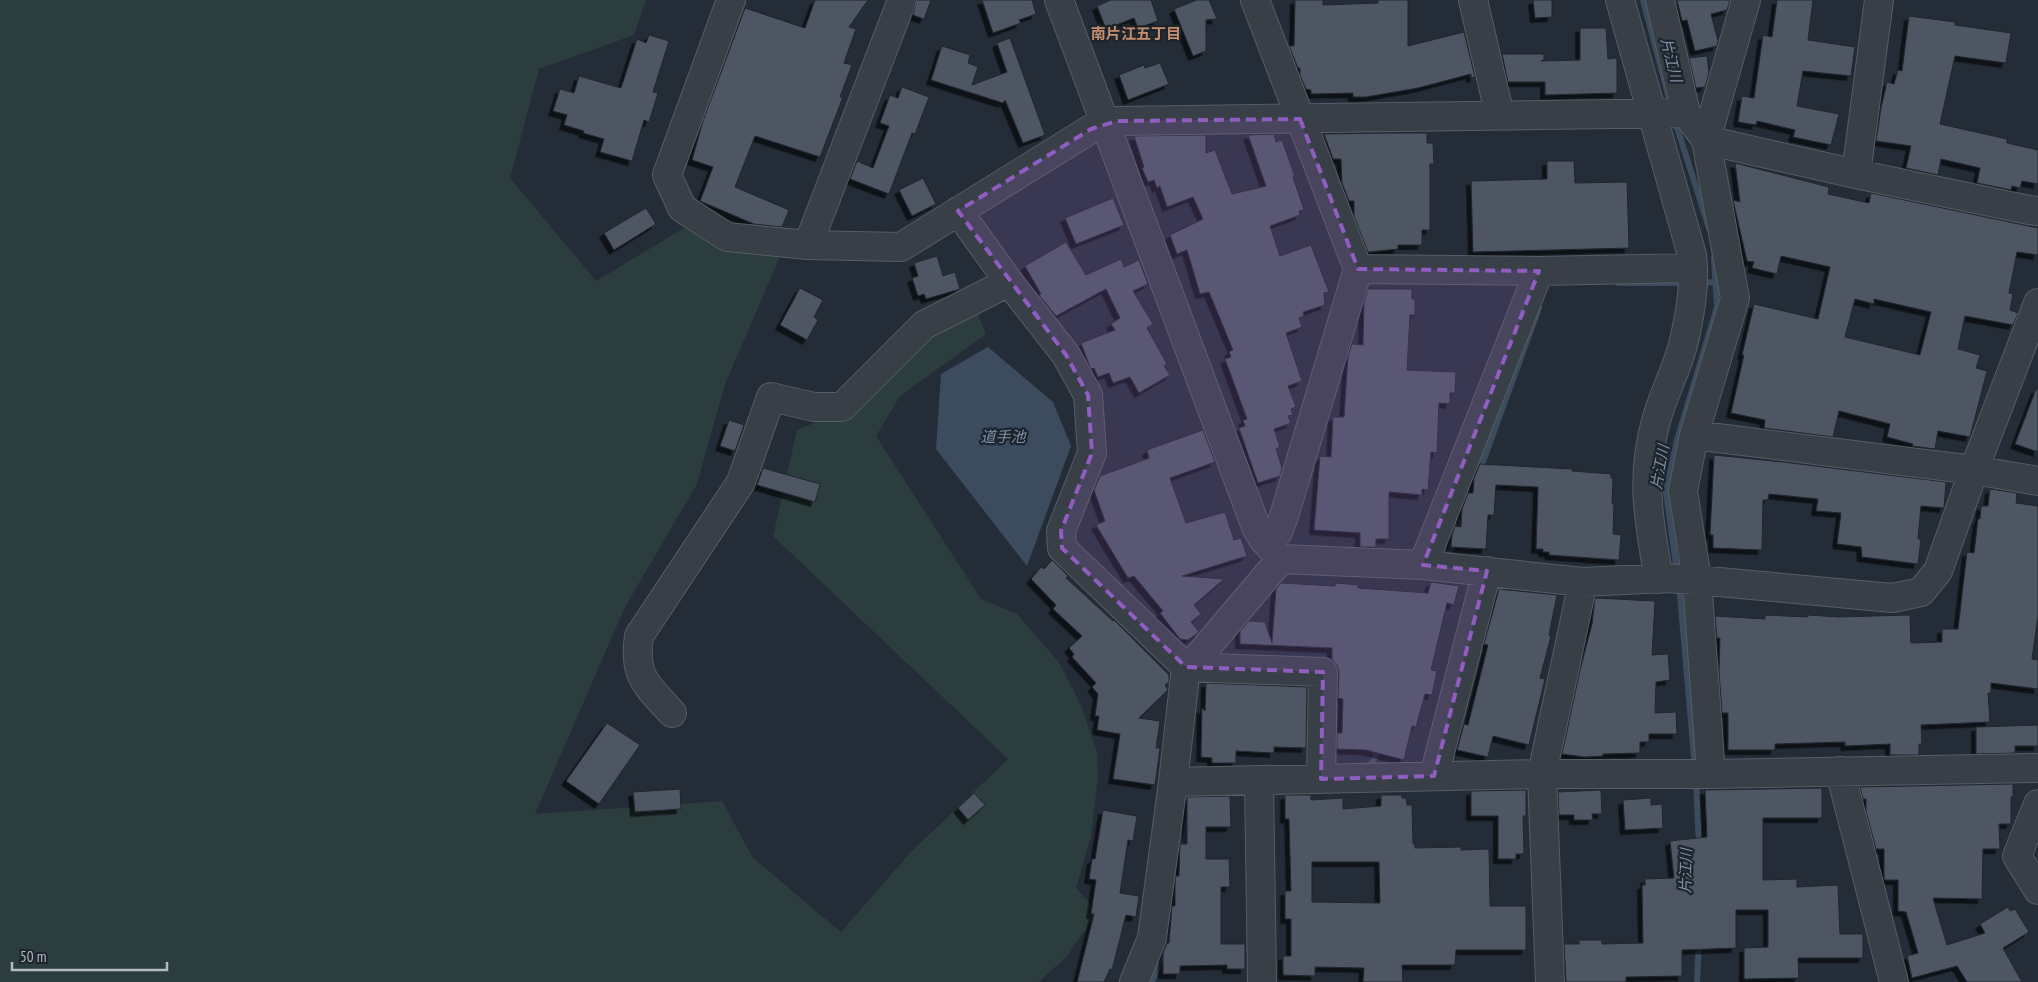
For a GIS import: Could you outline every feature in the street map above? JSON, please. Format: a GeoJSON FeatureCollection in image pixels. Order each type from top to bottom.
{"type":"FeatureCollection","features":[{"type":"Feature","properties":{"kind":"street"},"geometry":{"type":"LineString","coordinates":[[731,0],[667,175],[682,208],[727,237],[808,245],[901,247],[1091,129],[1117,121],[1686,113]]}},
{"type":"Feature","properties":{"kind":"street"},"geometry":{"type":"LineString","coordinates":[[808,245],[902,0]]}},
{"type":"Feature","properties":{"kind":"street"},"geometry":{"type":"LineString","coordinates":[[1059,0],[1256,526],[1272,549],[1583,582],[1662,579],[1697,580],[1893,598],[1921,592],[1938,571],[1974,470],[2038,303]]}},
{"type":"Feature","properties":{"kind":"street"},"geometry":{"type":"LineString","coordinates":[[1134,982],[1152,938],[1186,667],[1193,662],[1272,549],[1284,516],[1358,269],[1255,0]]}},
{"type":"Feature","properties":{"kind":"street"},"geometry":{"type":"LineString","coordinates":[[1473,0],[1500,116]]}},
{"type":"Feature","properties":{"kind":"street"},"geometry":{"type":"LineString","coordinates":[[1620,0],[1692,254],[1693,278],[1683,345],[1656,421],[1646,474],[1648,518],[1662,579]]}},
{"type":"Feature","properties":{"kind":"street"},"geometry":{"type":"LineString","coordinates":[[1660,0],[1686,113],[1706,140],[1856,174],[2029,210],[2038,210]]}},
{"type":"Feature","properties":{"kind":"street"},"geometry":{"type":"LineString","coordinates":[[1711,774],[1697,580],[1683,491],[1694,435],[1734,298],[1706,140],[1746,0]]}},
{"type":"Feature","properties":{"kind":"street"},"geometry":{"type":"LineString","coordinates":[[1856,174],[1879,0]]}},
{"type":"Feature","properties":{"kind":"street"},"geometry":{"type":"LineString","coordinates":[[958,211],[1009,282],[1066,355],[1088,395],[1092,453],[1061,531],[1062,548],[1186,667],[1323,672],[1321,778]]}},
{"type":"Feature","properties":{"kind":"street"},"geometry":{"type":"LineString","coordinates":[[1358,269],[1539,272],[1693,278]]}},
{"type":"Feature","properties":{"kind":"street"},"geometry":{"type":"LineString","coordinates":[[1436,566],[1539,272]]}},
{"type":"Feature","properties":{"kind":"street"},"geometry":{"type":"LineString","coordinates":[[672,713],[643,680],[638,670],[637,651],[639,636],[741,482],[771,398],[814,407],[842,407],[924,325],[1009,282]]}},
{"type":"Feature","properties":{"kind":"street"},"geometry":{"type":"LineString","coordinates":[[1694,435],[1974,470],[2038,481]]}},
{"type":"Feature","properties":{"kind":"street"},"geometry":{"type":"LineString","coordinates":[[1434,776],[1487,571]]}},
{"type":"Feature","properties":{"kind":"street"},"geometry":{"type":"LineString","coordinates":[[1550,982],[1542,774],[1583,582]]}},
{"type":"Feature","properties":{"kind":"street"},"geometry":{"type":"LineString","coordinates":[[1173,782],[1259,788],[1321,778],[2038,768]]}},
{"type":"Feature","properties":{"kind":"street"},"geometry":{"type":"LineString","coordinates":[[1840,771],[1894,982]]}},
{"type":"Feature","properties":{"kind":"street"},"geometry":{"type":"LineString","coordinates":[[1259,788],[1262,982]]}},
{"type":"Feature","properties":{"kind":"street"},"geometry":{"type":"LineString","coordinates":[[2038,804],[2017,856],[2038,890]]}},
{"type":"Feature","properties":{"kind":"highlighted area"},"geometry":{"type":"Polygon","coordinates":[[[1300,119],[1358,269],[1539,271],[1423,565],[1487,571],[1434,776],[1321,779],[1323,672],[1186,667],[1062,548],[1061,531],[1092,453],[1088,395],[1066,355],[958,211],[1091,129],[1117,121],[1300,119]]]}},
{"type":"Feature","properties":{"kind":"shaded area"},"geometry":{"type":"Polygon","coordinates":[[[0,0],[646,0],[634,35],[539,69],[510,178],[596,281],[684,228],[782,252],[725,384],[697,484],[625,607],[535,814],[722,801],[753,858],[841,932],[910,853],[1008,759],[773,536],[797,430],[851,408],[922,339],[977,313],[986,334],[900,396],[876,436],[981,599],[1017,614],[1058,661],[1081,705],[1097,752],[1098,777],[1091,836],[1076,888],[1095,908],[1093,921],[1068,955],[1039,982],[0,982],[0,0]]]}},
{"type":"Feature","properties":{"kind":"water","name":"道手池"},"geometry":{"type":"Polygon","coordinates":[[[988,347],[1053,402],[1071,446],[1027,566],[936,449],[941,374],[988,347]]]}},
{"type":"Feature","properties":{"kind":"building"},"geometry":{"type":"Polygon","coordinates":[[[815,0],[868,0],[849,27],[856,29],[844,63],[852,65],[840,97],[843,97],[820,157],[755,136],[735,187],[789,210],[782,227],[754,224],[700,201],[713,167],[692,160],[703,121],[745,8],[805,28],[815,0]]]}},
{"type":"Feature","properties":{"kind":"building"},"geometry":{"type":"Polygon","coordinates":[[[917,0],[931,0],[924,19],[913,15],[917,0]]]}},
{"type":"Feature","properties":{"kind":"building"},"geometry":{"type":"Polygon","coordinates":[[[982,0],[1032,0],[1036,14],[1019,20],[1021,23],[993,33],[982,0]]]}},
{"type":"Feature","properties":{"kind":"building"},"geometry":{"type":"Polygon","coordinates":[[[1111,0],[1151,0],[1158,21],[1138,28],[1134,18],[1106,29],[1097,6],[1111,0]]]}},
{"type":"Feature","properties":{"kind":"building"},"geometry":{"type":"Polygon","coordinates":[[[1197,0],[1209,0],[1217,19],[1206,20],[1206,51],[1193,56],[1174,9],[1197,0]]]}},
{"type":"Feature","properties":{"kind":"building"},"geometry":{"type":"Polygon","coordinates":[[[1295,0],[1323,0],[1323,5],[1378,3],[1378,0],[1408,0],[1408,46],[1464,32],[1475,77],[1471,78],[1471,74],[1418,88],[1366,97],[1353,97],[1353,93],[1311,94],[1311,90],[1306,89],[1300,75],[1300,68],[1298,68],[1289,46],[1294,46],[1295,0]]]}},
{"type":"Feature","properties":{"kind":"building"},"geometry":{"type":"Polygon","coordinates":[[[1533,0],[1552,0],[1552,17],[1535,18],[1533,0]]]}},
{"type":"Feature","properties":{"kind":"building"},"geometry":{"type":"Polygon","coordinates":[[[1677,0],[1730,0],[1727,10],[1711,14],[1718,41],[1717,46],[1695,51],[1687,20],[1682,21],[1677,0]]]}},
{"type":"Feature","properties":{"kind":"building"},"geometry":{"type":"Polygon","coordinates":[[[1777,0],[1813,0],[1808,40],[1855,47],[1851,76],[1803,71],[1797,106],[1839,114],[1831,145],[1793,137],[1795,130],[1757,121],[1756,125],[1738,122],[1742,96],[1754,98],[1763,35],[1772,37],[1777,0]]]}},
{"type":"Feature","properties":{"kind":"building"},"geometry":{"type":"Polygon","coordinates":[[[1909,16],[1955,22],[1955,25],[2011,33],[2006,63],[1955,56],[1940,124],[2007,139],[2007,143],[2038,150],[2038,184],[2022,181],[2020,188],[2012,186],[2011,190],[1977,183],[1980,168],[1941,159],[1938,175],[1906,168],[1911,146],[1876,141],[1887,82],[1894,84],[1898,70],[1902,71],[1909,16]]]}},
{"type":"Feature","properties":{"kind":"building"},"geometry":{"type":"Polygon","coordinates":[[[1580,28],[1606,28],[1608,59],[1617,58],[1617,93],[1545,95],[1545,82],[1508,82],[1502,54],[1544,54],[1544,60],[1541,61],[1580,60],[1580,28]]]}},
{"type":"Feature","properties":{"kind":"building"},"geometry":{"type":"Polygon","coordinates":[[[649,35],[669,41],[653,92],[658,93],[649,122],[644,120],[632,161],[600,152],[604,139],[564,125],[567,115],[553,111],[560,89],[574,93],[579,76],[621,88],[637,39],[646,43],[649,35]]]}},
{"type":"Feature","properties":{"kind":"building"},"geometry":{"type":"Polygon","coordinates":[[[1010,38],[1045,135],[1023,143],[1005,100],[1003,103],[931,80],[942,46],[970,55],[968,63],[978,67],[972,85],[1007,72],[997,43],[1010,38]]]}},
{"type":"Feature","properties":{"kind":"building"},"geometry":{"type":"Polygon","coordinates":[[[1707,56],[1709,73],[1705,87],[1696,88],[1689,58],[1707,56]]]}},
{"type":"Feature","properties":{"kind":"building"},"geometry":{"type":"Polygon","coordinates":[[[1160,63],[1169,84],[1128,100],[1119,75],[1144,65],[1145,68],[1160,63]]]}},
{"type":"Feature","properties":{"kind":"building"},"geometry":{"type":"Polygon","coordinates":[[[902,87],[929,97],[915,134],[912,133],[889,194],[850,179],[857,161],[873,168],[889,126],[880,123],[890,95],[898,98],[902,87]]]}},
{"type":"Feature","properties":{"kind":"building"},"geometry":{"type":"Polygon","coordinates":[[[1427,133],[1427,143],[1433,143],[1434,164],[1430,164],[1430,230],[1422,230],[1422,245],[1398,245],[1398,249],[1368,252],[1354,216],[1354,201],[1349,201],[1342,183],[1341,159],[1333,159],[1324,134],[1427,133]]]}},
{"type":"Feature","properties":{"kind":"building"},"geometry":{"type":"Polygon","coordinates":[[[1274,134],[1276,142],[1282,140],[1304,210],[1299,211],[1300,215],[1270,226],[1280,256],[1311,245],[1329,292],[1324,293],[1325,305],[1303,312],[1304,316],[1299,318],[1302,327],[1286,333],[1302,381],[1288,386],[1296,407],[1291,409],[1293,415],[1288,416],[1291,423],[1274,429],[1280,447],[1276,449],[1282,468],[1280,476],[1258,483],[1239,428],[1245,426],[1243,420],[1247,419],[1225,359],[1231,357],[1229,352],[1233,350],[1209,292],[1200,294],[1187,250],[1177,254],[1170,235],[1203,219],[1193,197],[1167,207],[1160,186],[1157,188],[1154,180],[1148,182],[1142,168],[1144,167],[1134,136],[1206,135],[1206,153],[1215,150],[1232,194],[1266,186],[1248,135],[1274,134]]]}},
{"type":"Feature","properties":{"kind":"building"},"geometry":{"type":"Polygon","coordinates":[[[1547,161],[1574,161],[1575,183],[1627,182],[1629,248],[1473,252],[1471,181],[1547,179],[1547,161]]]}},
{"type":"Feature","properties":{"kind":"building"},"geometry":{"type":"Polygon","coordinates":[[[1735,163],[1829,187],[1828,194],[1869,203],[1871,193],[2038,228],[2038,255],[2017,252],[2009,293],[2013,294],[2010,310],[2018,313],[2013,325],[1965,316],[1958,349],[1980,355],[1976,368],[1987,371],[1970,437],[1938,431],[1935,449],[1912,446],[1913,444],[1887,437],[1890,424],[1839,411],[1833,437],[1764,428],[1765,420],[1731,413],[1754,304],[1818,319],[1830,267],[1781,256],[1777,274],[1752,268],[1754,262],[1747,261],[1733,200],[1740,202],[1735,163]],[[1855,299],[1845,337],[1920,355],[1931,312],[1874,299],[1874,304],[1855,299]]]}},
{"type":"Feature","properties":{"kind":"building"},"geometry":{"type":"Polygon","coordinates":[[[923,178],[936,204],[912,216],[899,190],[923,178]]]}},
{"type":"Feature","properties":{"kind":"building"},"geometry":{"type":"Polygon","coordinates":[[[1113,198],[1124,225],[1076,244],[1065,218],[1113,198]]]}},
{"type":"Feature","properties":{"kind":"building"},"geometry":{"type":"Polygon","coordinates":[[[646,208],[656,224],[614,250],[604,233],[646,208]]]}},
{"type":"Feature","properties":{"kind":"building"},"geometry":{"type":"Polygon","coordinates":[[[1066,242],[1086,275],[1121,259],[1124,267],[1139,260],[1148,284],[1133,291],[1153,324],[1147,328],[1167,364],[1164,366],[1170,375],[1139,393],[1130,377],[1113,383],[1109,373],[1098,377],[1094,368],[1091,369],[1081,343],[1115,330],[1111,324],[1120,318],[1106,289],[1056,316],[1039,295],[1041,294],[1025,266],[1066,242]]]}},
{"type":"Feature","properties":{"kind":"building"},"geometry":{"type":"Polygon","coordinates":[[[937,256],[943,276],[955,272],[960,289],[926,299],[924,294],[918,296],[912,278],[918,276],[914,263],[937,256]]]}},
{"type":"Feature","properties":{"kind":"building"},"geometry":{"type":"Polygon","coordinates":[[[800,288],[823,300],[814,317],[818,320],[807,340],[780,325],[800,288]]]}},
{"type":"Feature","properties":{"kind":"building"},"geometry":{"type":"Polygon","coordinates":[[[1368,289],[1412,289],[1412,299],[1415,299],[1415,315],[1410,315],[1407,370],[1456,372],[1455,393],[1450,393],[1450,404],[1439,403],[1437,453],[1431,452],[1428,490],[1422,489],[1422,495],[1389,492],[1389,539],[1376,539],[1376,547],[1360,547],[1360,533],[1314,530],[1320,456],[1331,457],[1333,417],[1344,417],[1348,356],[1352,344],[1363,345],[1364,302],[1368,289]]]}},
{"type":"Feature","properties":{"kind":"building"},"geometry":{"type":"Polygon","coordinates":[[[2036,389],[2038,389],[2038,452],[2015,444],[2036,389]]]}},
{"type":"Feature","properties":{"kind":"building"},"geometry":{"type":"Polygon","coordinates":[[[729,420],[744,425],[735,451],[720,446],[729,420]]]}},
{"type":"Feature","properties":{"kind":"building"},"geometry":{"type":"Polygon","coordinates":[[[1203,430],[1215,462],[1170,478],[1186,523],[1225,512],[1234,540],[1241,538],[1247,556],[1182,576],[1224,579],[1194,605],[1201,614],[1191,622],[1199,632],[1188,640],[1180,639],[1160,613],[1163,611],[1134,576],[1128,578],[1096,525],[1105,521],[1094,490],[1100,476],[1149,458],[1147,450],[1203,430]]]}},
{"type":"Feature","properties":{"kind":"building"},"geometry":{"type":"Polygon","coordinates":[[[1714,455],[1946,482],[1944,508],[1921,506],[1918,539],[1921,539],[1918,564],[1862,557],[1861,547],[1837,544],[1841,513],[1816,511],[1818,499],[1769,494],[1768,500],[1763,500],[1762,550],[1713,548],[1713,535],[1710,535],[1714,455]]]}},
{"type":"Feature","properties":{"kind":"building"},"geometry":{"type":"Polygon","coordinates":[[[1480,464],[1572,469],[1572,471],[1611,474],[1611,478],[1613,478],[1612,504],[1614,504],[1613,534],[1621,535],[1619,560],[1549,555],[1549,552],[1543,552],[1543,549],[1536,549],[1538,487],[1496,485],[1494,515],[1488,515],[1486,549],[1451,547],[1455,526],[1461,527],[1462,509],[1468,493],[1473,493],[1474,478],[1480,464]]]}},
{"type":"Feature","properties":{"kind":"building"},"geometry":{"type":"Polygon","coordinates":[[[763,468],[820,484],[815,502],[757,485],[763,468]]]}},
{"type":"Feature","properties":{"kind":"building"},"geometry":{"type":"Polygon","coordinates":[[[1990,489],[2017,493],[2016,503],[2038,506],[2038,616],[2032,659],[2038,660],[2038,689],[1991,683],[1991,693],[1988,693],[1990,722],[1921,725],[1922,744],[1919,744],[1919,755],[1890,755],[1890,744],[1845,746],[1845,742],[1775,744],[1775,750],[1728,750],[1728,713],[1722,713],[1719,672],[1720,638],[1717,638],[1715,616],[1765,619],[1765,615],[1839,617],[1910,615],[1911,643],[1942,642],[1942,629],[1958,629],[1967,552],[1974,553],[1981,506],[1988,506],[1990,489]]]}},
{"type":"Feature","properties":{"kind":"building"},"geometry":{"type":"Polygon","coordinates":[[[1052,560],[1068,576],[1066,578],[1114,620],[1169,675],[1169,682],[1165,685],[1168,690],[1139,718],[1160,721],[1156,748],[1160,748],[1155,785],[1113,779],[1120,734],[1097,730],[1099,716],[1095,716],[1098,694],[1092,687],[1096,683],[1072,657],[1074,654],[1069,648],[1082,636],[1053,609],[1056,605],[1031,579],[1041,567],[1044,569],[1052,560]]]}},
{"type":"Feature","properties":{"kind":"building"},"geometry":{"type":"Polygon","coordinates":[[[1431,582],[1459,586],[1454,605],[1447,603],[1431,670],[1437,671],[1432,695],[1425,694],[1416,727],[1412,726],[1404,760],[1366,750],[1337,749],[1337,733],[1342,733],[1343,699],[1338,698],[1339,672],[1337,665],[1332,659],[1332,648],[1240,644],[1240,631],[1249,621],[1265,622],[1272,643],[1276,589],[1281,583],[1335,586],[1335,583],[1358,585],[1358,588],[1428,593],[1431,582]]]}},
{"type":"Feature","properties":{"kind":"building"},"geometry":{"type":"Polygon","coordinates":[[[1499,589],[1557,595],[1549,635],[1551,636],[1540,678],[1545,679],[1529,745],[1493,736],[1488,757],[1457,750],[1464,724],[1468,725],[1488,645],[1484,644],[1499,589]]]}},
{"type":"Feature","properties":{"kind":"building"},"geometry":{"type":"Polygon","coordinates":[[[1595,598],[1655,601],[1652,655],[1668,654],[1670,680],[1656,682],[1655,713],[1676,712],[1677,734],[1649,734],[1649,742],[1640,742],[1640,753],[1603,754],[1603,756],[1585,757],[1562,754],[1592,624],[1595,598]]]}},
{"type":"Feature","properties":{"kind":"building"},"geometry":{"type":"Polygon","coordinates":[[[1206,683],[1307,687],[1306,748],[1274,747],[1274,753],[1236,751],[1236,763],[1212,763],[1212,758],[1201,757],[1202,708],[1205,711],[1206,683]]]}},
{"type":"Feature","properties":{"kind":"building"},"geometry":{"type":"Polygon","coordinates":[[[607,723],[640,745],[599,804],[566,781],[607,723]]]}},
{"type":"Feature","properties":{"kind":"building"},"geometry":{"type":"Polygon","coordinates":[[[2038,725],[2038,746],[2015,746],[2015,753],[1976,754],[1976,727],[2038,725]]]}},
{"type":"Feature","properties":{"kind":"building"},"geometry":{"type":"Polygon","coordinates":[[[2013,784],[2011,824],[1999,824],[2000,849],[1983,849],[1982,899],[1933,898],[1947,945],[1985,933],[1980,924],[2008,907],[2010,911],[2015,909],[2029,932],[2003,948],[2022,982],[1967,982],[1957,966],[1912,978],[1907,956],[1918,953],[1906,912],[1898,911],[1898,880],[1884,880],[1884,849],[1876,849],[1866,811],[1866,799],[1863,799],[1860,787],[2013,784]]]}},
{"type":"Feature","properties":{"kind":"building"},"geometry":{"type":"Polygon","coordinates":[[[1822,788],[1822,818],[1763,818],[1763,880],[1797,879],[1797,887],[1838,885],[1840,934],[1863,934],[1863,958],[1798,958],[1799,978],[1744,979],[1744,948],[1768,947],[1768,910],[1736,910],[1736,948],[1682,950],[1682,976],[1626,977],[1626,982],[1566,982],[1564,944],[1579,944],[1579,940],[1602,940],[1602,944],[1643,943],[1642,885],[1645,885],[1645,879],[1674,878],[1670,841],[1707,837],[1705,790],[1822,788]]]}},
{"type":"Feature","properties":{"kind":"building"},"geometry":{"type":"Polygon","coordinates":[[[680,789],[681,809],[635,812],[633,792],[680,789]]]}},
{"type":"Feature","properties":{"kind":"building"},"geometry":{"type":"Polygon","coordinates":[[[1526,790],[1526,816],[1523,816],[1524,854],[1516,854],[1516,859],[1498,859],[1498,816],[1471,816],[1471,791],[1526,790]]]}},
{"type":"Feature","properties":{"kind":"building"},"geometry":{"type":"Polygon","coordinates":[[[1601,790],[1602,814],[1592,814],[1593,820],[1574,820],[1574,815],[1559,815],[1558,792],[1601,790]]]}},
{"type":"Feature","properties":{"kind":"building"},"geometry":{"type":"Polygon","coordinates":[[[974,793],[985,805],[968,820],[958,808],[974,793]]]}},
{"type":"Feature","properties":{"kind":"building"},"geometry":{"type":"Polygon","coordinates":[[[1285,795],[1311,795],[1311,800],[1343,798],[1343,809],[1381,806],[1381,795],[1402,795],[1402,798],[1406,798],[1407,805],[1412,805],[1413,844],[1415,844],[1415,848],[1461,847],[1461,850],[1489,849],[1490,906],[1526,906],[1526,950],[1456,950],[1455,965],[1402,965],[1403,982],[1363,982],[1364,968],[1315,967],[1315,976],[1283,975],[1283,956],[1291,956],[1291,919],[1285,919],[1285,891],[1291,891],[1289,819],[1285,819],[1285,795]],[[1312,862],[1312,902],[1380,903],[1379,862],[1312,862]]]}},
{"type":"Feature","properties":{"kind":"building"},"geometry":{"type":"Polygon","coordinates":[[[1230,796],[1231,827],[1206,827],[1206,859],[1229,859],[1230,887],[1221,887],[1221,944],[1245,944],[1245,969],[1227,969],[1227,965],[1180,966],[1180,974],[1163,974],[1163,953],[1167,943],[1169,943],[1172,906],[1175,906],[1176,876],[1179,876],[1180,844],[1187,844],[1187,797],[1230,796]]]}},
{"type":"Feature","properties":{"kind":"building"},"geometry":{"type":"Polygon","coordinates":[[[1651,798],[1651,805],[1662,804],[1663,828],[1625,830],[1623,800],[1651,798]]]}},
{"type":"Feature","properties":{"kind":"building"},"geometry":{"type":"Polygon","coordinates":[[[1103,810],[1137,816],[1133,841],[1128,840],[1120,893],[1139,896],[1136,917],[1126,915],[1112,970],[1110,969],[1104,982],[1077,982],[1094,914],[1091,914],[1096,880],[1089,879],[1092,859],[1095,859],[1103,810]]]}},
{"type":"Feature","properties":{"kind":"waterway","name":"片江川"},"geometry":{"type":"LineString","coordinates":[[1643,0],[1671,106]]}},
{"type":"Feature","properties":{"kind":"waterway","name":"片江川"},"geometry":{"type":"LineString","coordinates":[[1675,121],[1709,228]]}},
{"type":"Feature","properties":{"kind":"waterway","name":"片江川"},"geometry":{"type":"LineString","coordinates":[[1677,572],[1666,492],[1677,440],[1717,307],[1714,257]]}},
{"type":"Feature","properties":{"kind":"waterway"},"geometry":{"type":"LineString","coordinates":[[1698,283],[1716,282]]}},
{"type":"Feature","properties":{"kind":"waterway"},"geometry":{"type":"LineString","coordinates":[[1618,283],[1686,283]]}},
{"type":"Feature","properties":{"kind":"waterway"},"geometry":{"type":"LineString","coordinates":[[1480,470],[1539,308]]}},
{"type":"Feature","properties":{"kind":"waterway"},"geometry":{"type":"LineString","coordinates":[[1446,562],[1464,515]]}},
{"type":"Feature","properties":{"kind":"waterway","name":"片江川"},"geometry":{"type":"LineString","coordinates":[[1679,584],[1695,768]]}},
{"type":"Feature","properties":{"kind":"waterway"},"geometry":{"type":"LineString","coordinates":[[1365,771],[1374,760],[1380,745]]}},
{"type":"Feature","properties":{"kind":"waterway","name":"片江川"},"geometry":{"type":"LineString","coordinates":[[1696,781],[1699,846]]}},
{"type":"Feature","properties":{"kind":"waterway"},"geometry":{"type":"LineString","coordinates":[[1184,850],[1188,821]]}},
{"type":"Feature","properties":{"kind":"waterway"},"geometry":{"type":"LineString","coordinates":[[1152,982],[1171,934]]}},
{"type":"Feature","properties":{"kind":"waterway","name":"片江川"},"geometry":{"type":"LineString","coordinates":[[1697,982],[1699,941]]}},
{"type":"Feature","properties":{"kind":"district","name":"南片江五丁目"},"geometry":{"type":"Point","coordinates":[1136,34]}}]}
